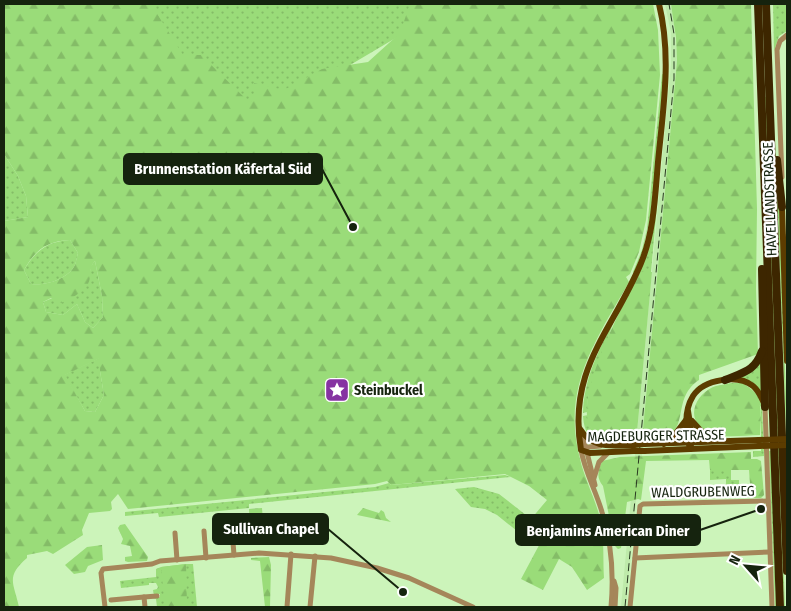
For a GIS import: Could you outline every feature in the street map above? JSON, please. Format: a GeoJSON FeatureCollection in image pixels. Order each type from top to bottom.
{"type":"FeatureCollection","features":[{"type":"Feature","properties":{"kind":"highway"},"geometry":{"type":"LineString","coordinates":[[758,4],[780,607]]}},
{"type":"Feature","properties":{"kind":"highway"},"geometry":{"type":"LineString","coordinates":[[766,4],[787,571]]}},
{"type":"Feature","properties":{"kind":"highway"},"geometry":{"type":"LineString","coordinates":[[772,139],[776,154],[782,207]]}},
{"type":"Feature","properties":{"kind":"highway"},"geometry":{"type":"LineString","coordinates":[[766,250],[762,266],[766,407]]}},
{"type":"Feature","properties":{"kind":"highway"},"geometry":{"type":"LineString","coordinates":[[725,380],[742,374],[755,365],[764,344]]}},
{"type":"Feature","properties":{"kind":"main road"},"geometry":{"type":"LineString","coordinates":[[584,450],[579,416],[580,396],[590,362],[642,262],[650,233],[656,187],[666,68],[666,35],[659,4]]}},
{"type":"Feature","properties":{"kind":"main road","name":"HAVELLANDSTRASSE"},"geometry":{"type":"LineString","coordinates":[[782,207],[787,361]]}},
{"type":"Feature","properties":{"kind":"main road"},"geometry":{"type":"LineString","coordinates":[[690,445],[688,410],[693,396],[699,389],[707,385],[725,380],[742,381],[754,387],[766,407]]}},
{"type":"Feature","properties":{"kind":"main road"},"geometry":{"type":"LineString","coordinates":[[689,420],[701,431],[724,441]]}},
{"type":"Feature","properties":{"kind":"main road"},"geometry":{"type":"LineString","coordinates":[[664,444],[689,420]]}},
{"type":"Feature","properties":{"kind":"main road"},"geometry":{"type":"LineString","coordinates":[[581,431],[600,446]]}},
{"type":"Feature","properties":{"kind":"main road","name":"MAGDEBURGER STRASSE"},"geometry":{"type":"LineString","coordinates":[[600,446],[644,448],[759,443],[787,439]]}},
{"type":"Feature","properties":{"kind":"main road","name":"MAGDEBURGER STRASSE"},"geometry":{"type":"LineString","coordinates":[[644,448],[664,444],[690,445],[724,441],[787,445]]}},
{"type":"Feature","properties":{"kind":"main road","name":"MAGDEBURGER STRASSE"},"geometry":{"type":"LineString","coordinates":[[584,450],[609,452],[633,448]]}},
{"type":"Feature","properties":{"kind":"street","name":"HAVELLANDSTRASSE"},"geometry":{"type":"LineString","coordinates":[[782,207],[777,50],[785,36]]}},
{"type":"Feature","properties":{"kind":"street"},"geometry":{"type":"LineString","coordinates":[[766,407],[772,607]]}},
{"type":"Feature","properties":{"kind":"street","name":"MAGDEBURGER STRASSE"},"geometry":{"type":"LineString","coordinates":[[584,450],[600,446]]}},
{"type":"Feature","properties":{"kind":"street"},"geometry":{"type":"LineString","coordinates":[[584,450],[594,481],[596,495]]}},
{"type":"Feature","properties":{"kind":"street"},"geometry":{"type":"LineString","coordinates":[[584,450],[585,468],[596,495],[610,543],[616,588],[613,607]]}},
{"type":"Feature","properties":{"kind":"street"},"geometry":{"type":"LineString","coordinates":[[594,481],[595,471],[599,462],[609,452]]}},
{"type":"Feature","properties":{"kind":"street","name":"WALDGRUBENWEG"},"geometry":{"type":"LineString","coordinates":[[635,558],[640,506],[643,504],[768,501]]}},
{"type":"Feature","properties":{"kind":"street"},"geometry":{"type":"LineString","coordinates":[[232,530],[234,555]]}},
{"type":"Feature","properties":{"kind":"street"},"geometry":{"type":"LineString","coordinates":[[204,531],[206,558]]}},
{"type":"Feature","properties":{"kind":"street"},"geometry":{"type":"LineString","coordinates":[[175,533],[178,560]]}},
{"type":"Feature","properties":{"kind":"street"},"geometry":{"type":"LineString","coordinates":[[630,607],[635,558],[770,552]]}},
{"type":"Feature","properties":{"kind":"street"},"geometry":{"type":"LineString","coordinates":[[105,607],[102,569],[178,560],[266,553],[338,559],[398,574],[474,607]]}},
{"type":"Feature","properties":{"kind":"street"},"geometry":{"type":"LineString","coordinates":[[287,607],[291,554]]}},
{"type":"Feature","properties":{"kind":"street"},"geometry":{"type":"LineString","coordinates":[[310,607],[315,556]]}},
{"type":"Feature","properties":{"kind":"street"},"geometry":{"type":"LineString","coordinates":[[111,600],[157,596]]}},
{"type":"Feature","properties":{"kind":"street"},"geometry":{"type":"LineString","coordinates":[[144,597],[145,607]]}},
{"type":"Feature","properties":{"kind":"shaded area"},"geometry":{"type":"Polygon","coordinates":[[[665,4],[671,4],[673,11],[677,61],[642,456],[640,457],[626,607],[621,607],[671,64],[671,33],[665,4]]]}},
{"type":"Feature","properties":{"kind":"green space"},"geometry":{"type":"Polygon","coordinates":[[[4,4],[151,4],[183,55],[201,55],[250,103],[254,99],[254,83],[284,90],[322,69],[368,62],[400,33],[410,4],[653,4],[658,30],[660,75],[646,220],[639,252],[630,274],[626,277],[629,282],[594,345],[585,366],[578,387],[575,410],[575,433],[580,459],[602,528],[604,578],[587,590],[572,567],[559,559],[543,590],[521,579],[545,534],[531,519],[547,500],[529,486],[505,474],[391,485],[387,481],[375,484],[128,509],[118,494],[111,502],[112,509],[110,511],[89,513],[82,530],[83,535],[53,554],[47,551],[27,555],[27,558],[13,576],[19,607],[4,607],[4,221],[28,217],[26,196],[18,176],[4,154],[4,4]],[[70,240],[55,242],[37,252],[24,270],[31,284],[50,283],[62,278],[72,270],[78,253],[70,240]],[[95,261],[88,284],[83,290],[61,303],[51,298],[43,302],[46,312],[63,315],[77,304],[85,322],[93,328],[103,317],[102,296],[95,261]],[[100,358],[65,375],[85,411],[95,412],[104,395],[100,358]]]}},
{"type":"Feature","properties":{"kind":"green space"},"geometry":{"type":"Polygon","coordinates":[[[144,4],[453,4],[222,141],[144,4]]]}},
{"type":"Feature","properties":{"kind":"green space"},"geometry":{"type":"Polygon","coordinates":[[[671,4],[751,4],[757,209],[756,289],[758,354],[699,375],[699,380],[689,389],[684,399],[680,419],[670,435],[659,439],[642,441],[677,61],[671,4]]]}},
{"type":"Feature","properties":{"kind":"green space"},"geometry":{"type":"Polygon","coordinates":[[[773,4],[787,4],[787,31],[779,36],[774,51],[773,4]]]}},
{"type":"Feature","properties":{"kind":"green space"},"geometry":{"type":"Polygon","coordinates":[[[662,74],[664,75],[651,212],[643,250],[634,273],[647,229],[662,74]]]}},
{"type":"Feature","properties":{"kind":"green space"},"geometry":{"type":"Polygon","coordinates":[[[766,97],[785,607],[784,607],[766,97]]]}},
{"type":"Feature","properties":{"kind":"green space"},"geometry":{"type":"Polygon","coordinates":[[[4,154],[18,176],[26,196],[28,217],[4,221],[4,154]]]}},
{"type":"Feature","properties":{"kind":"green space"},"geometry":{"type":"Polygon","coordinates":[[[777,191],[779,201],[787,429],[786,429],[777,191]]]}},
{"type":"Feature","properties":{"kind":"green space"},"geometry":{"type":"Polygon","coordinates":[[[658,194],[651,272],[640,272],[658,194]]]}},
{"type":"Feature","properties":{"kind":"green space"},"geometry":{"type":"Polygon","coordinates":[[[70,240],[78,253],[72,270],[62,278],[50,283],[31,284],[24,270],[33,257],[43,248],[55,242],[70,240]]]}},
{"type":"Feature","properties":{"kind":"green space"},"geometry":{"type":"Polygon","coordinates":[[[95,261],[102,296],[103,317],[93,328],[85,322],[77,304],[63,315],[46,312],[43,302],[88,283],[91,266],[95,261]]]}},
{"type":"Feature","properties":{"kind":"green space"},"geometry":{"type":"Polygon","coordinates":[[[640,272],[652,272],[637,432],[601,433],[592,429],[587,416],[588,397],[602,350],[640,272]]]}},
{"type":"Feature","properties":{"kind":"green space"},"geometry":{"type":"Polygon","coordinates":[[[614,320],[588,398],[587,412],[583,413],[589,376],[614,320]]]}},
{"type":"Feature","properties":{"kind":"green space"},"geometry":{"type":"Polygon","coordinates":[[[101,357],[100,371],[104,395],[95,412],[85,411],[64,375],[101,357]]]}},
{"type":"Feature","properties":{"kind":"green space"},"geometry":{"type":"Polygon","coordinates":[[[762,357],[764,396],[735,377],[762,357]]]}},
{"type":"Feature","properties":{"kind":"green space"},"geometry":{"type":"Polygon","coordinates":[[[731,383],[743,383],[759,396],[762,408],[764,456],[753,457],[753,451],[761,451],[761,407],[740,384],[714,387],[731,383]]]}},
{"type":"Feature","properties":{"kind":"green space"},"geometry":{"type":"Polygon","coordinates":[[[740,384],[748,387],[758,398],[761,412],[760,435],[722,436],[702,429],[694,417],[696,403],[700,397],[713,387],[740,384]]]}},
{"type":"Feature","properties":{"kind":"green space"},"geometry":{"type":"Polygon","coordinates":[[[588,415],[590,425],[594,431],[605,434],[635,433],[634,441],[607,443],[593,439],[588,435],[585,427],[583,416],[588,415]]]}},
{"type":"Feature","properties":{"kind":"green space"},"geometry":{"type":"Polygon","coordinates":[[[769,451],[771,451],[776,607],[775,607],[769,451]]]}},
{"type":"Feature","properties":{"kind":"green space"},"geometry":{"type":"Polygon","coordinates":[[[751,452],[751,459],[761,461],[764,495],[761,498],[751,498],[749,470],[710,470],[709,460],[646,461],[641,500],[627,502],[621,548],[618,549],[615,546],[603,486],[599,477],[602,461],[620,457],[751,452]]]}},
{"type":"Feature","properties":{"kind":"green space"},"geometry":{"type":"Polygon","coordinates":[[[710,470],[731,470],[731,480],[739,480],[739,486],[726,486],[726,479],[710,480],[710,470]]]}},
{"type":"Feature","properties":{"kind":"green space"},"geometry":{"type":"Polygon","coordinates":[[[505,475],[511,477],[249,504],[249,508],[159,517],[158,513],[125,516],[125,512],[375,487],[389,483],[391,485],[505,475]]]}},
{"type":"Feature","properties":{"kind":"green space"},"geometry":{"type":"Polygon","coordinates":[[[474,487],[499,494],[531,519],[545,534],[536,541],[522,535],[497,515],[485,509],[471,507],[455,489],[474,487]]]}},
{"type":"Feature","properties":{"kind":"green space"},"geometry":{"type":"Polygon","coordinates":[[[262,508],[264,534],[250,534],[249,509],[262,508]]]}},
{"type":"Feature","properties":{"kind":"green space"},"geometry":{"type":"Polygon","coordinates":[[[363,508],[379,513],[381,510],[391,522],[357,515],[363,508]]]}},
{"type":"Feature","properties":{"kind":"green space"},"geometry":{"type":"Polygon","coordinates":[[[125,524],[148,557],[147,561],[125,561],[125,557],[132,556],[130,546],[121,544],[123,539],[118,528],[120,525],[125,524]]]}},
{"type":"Feature","properties":{"kind":"green space"},"geometry":{"type":"Polygon","coordinates":[[[102,545],[103,560],[88,566],[85,572],[74,574],[65,565],[87,547],[102,545]]]}},
{"type":"Feature","properties":{"kind":"green space"},"geometry":{"type":"Polygon","coordinates":[[[269,557],[271,565],[270,607],[265,607],[260,561],[251,560],[251,558],[269,557]]]}},
{"type":"Feature","properties":{"kind":"green space"},"geometry":{"type":"Polygon","coordinates":[[[186,564],[187,607],[165,607],[161,567],[186,564]]]}},
{"type":"Feature","properties":{"kind":"green space"},"geometry":{"type":"Polygon","coordinates":[[[193,564],[197,607],[157,607],[156,599],[152,598],[160,597],[160,594],[154,595],[153,590],[158,587],[156,583],[121,588],[120,581],[156,577],[156,569],[193,564]]]}},
{"type":"Feature","properties":{"kind":"railway"},"geometry":{"type":"LineString","coordinates":[[625,607],[674,79],[674,34],[669,4]]}},
{"type":"Feature","properties":{"kind":"place","name":"Brunnenstation Käfertal Süd"},"geometry":{"type":"Point","coordinates":[353,227]}},
{"type":"Feature","properties":{"kind":"place","name":"Steinbuckel"},"geometry":{"type":"Point","coordinates":[337,390]}},
{"type":"Feature","properties":{"kind":"place","name":"Benjamins American Diner"},"geometry":{"type":"Point","coordinates":[761,509]}},
{"type":"Feature","properties":{"kind":"place","name":"Sullivan Chapel"},"geometry":{"type":"Point","coordinates":[403,592]}}]}
